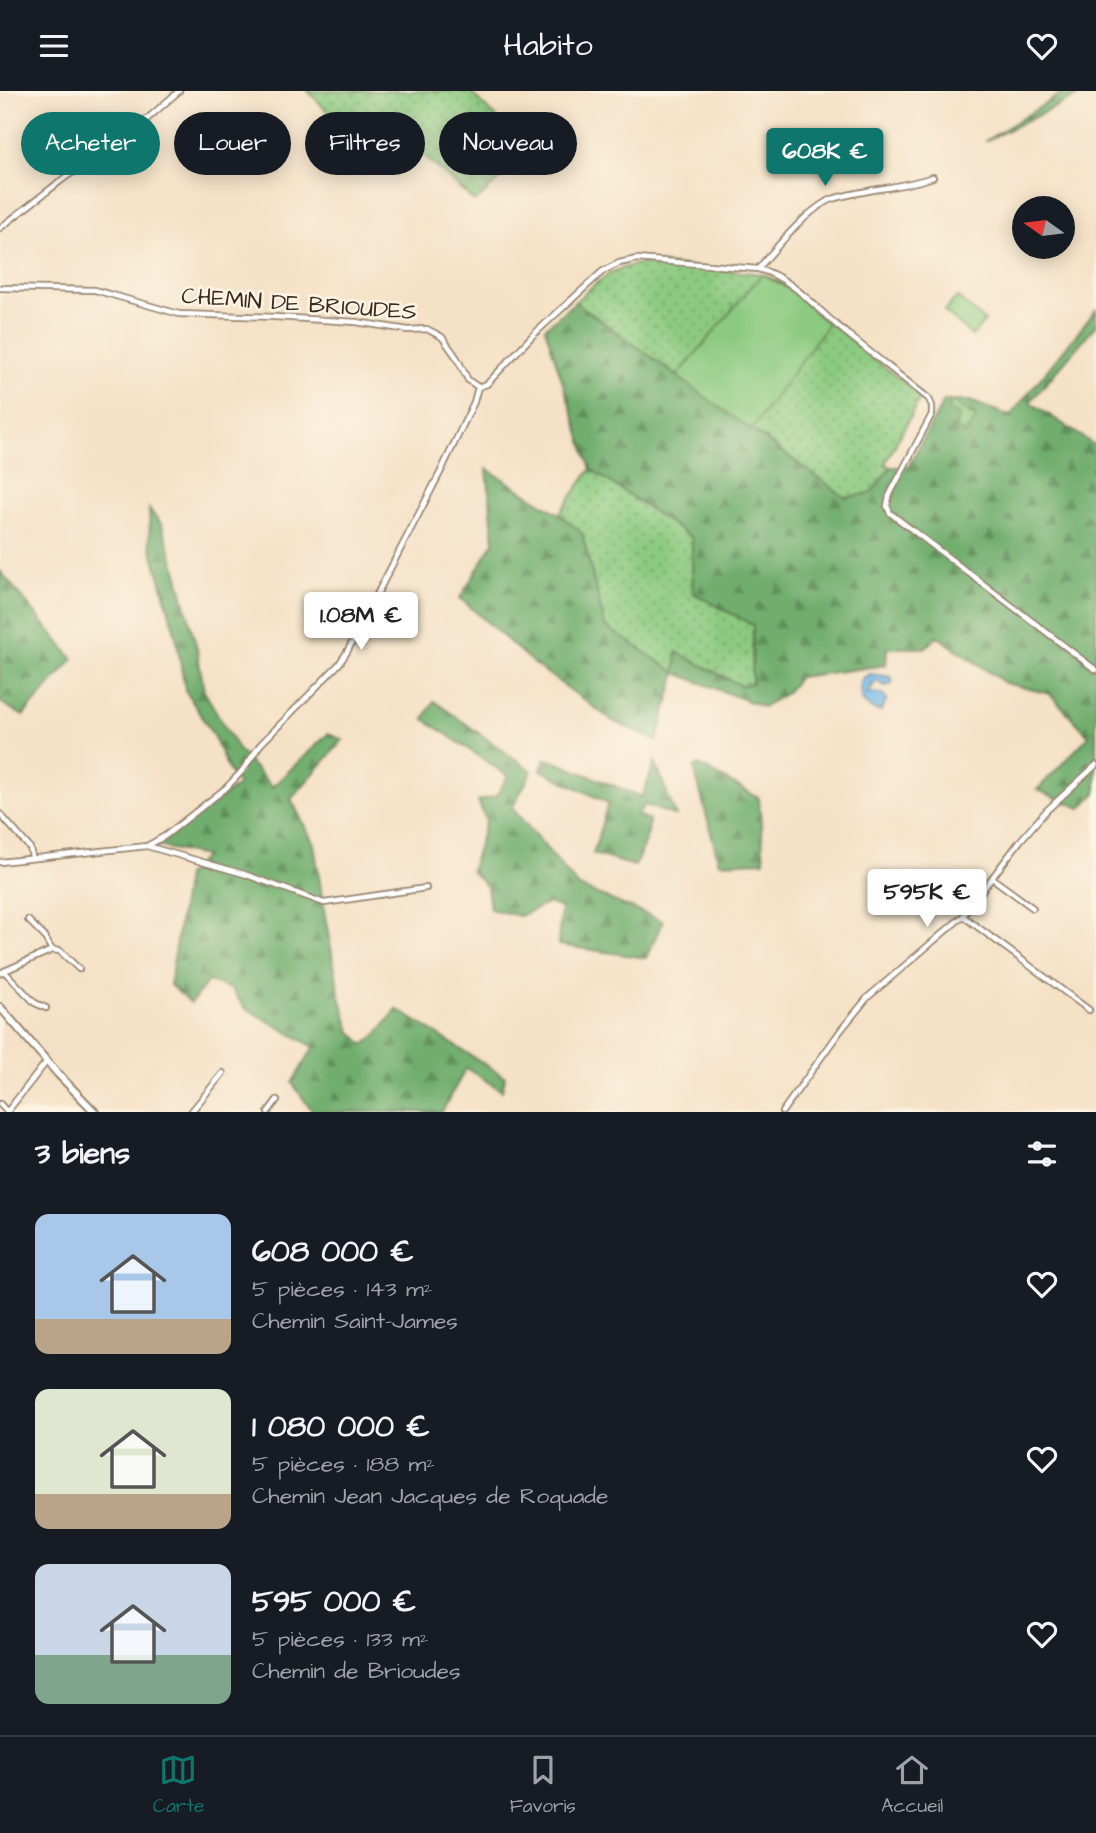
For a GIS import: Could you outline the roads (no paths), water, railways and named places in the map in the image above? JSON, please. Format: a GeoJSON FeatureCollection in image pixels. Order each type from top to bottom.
{"type":"FeatureCollection","features":[{"type":"Feature","properties":{"kind":"street"},"geometry":{"type":"LineString","coordinates":[[0,228],[67,176],[115,147],[179,91]]}},
{"type":"Feature","properties":{"kind":"street"},"geometry":{"type":"LineString","coordinates":[[758,269],[816,208],[831,199],[913,184],[933,177]]}},
{"type":"Feature","properties":{"kind":"street"},"geometry":{"type":"LineString","coordinates":[[146,846],[165,836],[226,788],[243,770],[260,745],[339,664],[406,540],[474,402],[478,387],[487,384],[533,335],[603,271],[619,263],[637,259],[758,269],[783,278],[842,330],[929,399],[932,414],[890,496],[887,506],[890,513],[1096,670]]}},
{"type":"Feature","properties":{"kind":"street","name":"CHEMIN DE BRIOUDES"},"geometry":{"type":"LineString","coordinates":[[0,288],[94,290],[179,314],[286,317],[356,322],[408,330],[427,329],[442,337],[468,380],[478,387]]}},
{"type":"Feature","properties":{"kind":"street"},"geometry":{"type":"LineString","coordinates":[[782,1112],[868,997],[963,916],[1046,811],[1096,765]]}},
{"type":"Feature","properties":{"kind":"street"},"geometry":{"type":"LineString","coordinates":[[0,814],[30,848],[32,857]]}},
{"type":"Feature","properties":{"kind":"street"},"geometry":{"type":"LineString","coordinates":[[0,862],[146,846],[244,874],[324,903],[426,888]]}},
{"type":"Feature","properties":{"kind":"street"},"geometry":{"type":"LineString","coordinates":[[992,879],[1032,908]]}},
{"type":"Feature","properties":{"kind":"street"},"geometry":{"type":"LineString","coordinates":[[963,916],[1089,1010]]}},
{"type":"Feature","properties":{"kind":"street"},"geometry":{"type":"LineString","coordinates":[[28,920],[44,936],[52,950]]}},
{"type":"Feature","properties":{"kind":"street"},"geometry":{"type":"LineString","coordinates":[[46,1008],[35,1003],[2,972],[52,950],[60,951],[79,969]]}},
{"type":"Feature","properties":{"kind":"street"},"geometry":{"type":"LineString","coordinates":[[0,1007],[96,1112]]}},
{"type":"Feature","properties":{"kind":"street"},"geometry":{"type":"LineString","coordinates":[[0,1104],[7,1112],[47,1061]]}},
{"type":"Feature","properties":{"kind":"street"},"geometry":{"type":"LineString","coordinates":[[191,1112],[223,1073]]}},
{"type":"Feature","properties":{"kind":"street"},"geometry":{"type":"LineString","coordinates":[[268,1112],[276,1100]]}},
{"type":"Feature","properties":{"kind":"water"},"geometry":{"type":"Polygon","coordinates":[[[869,674],[892,677],[892,684],[886,686],[876,681],[868,693],[882,694],[887,699],[881,711],[870,708],[861,696],[862,679],[869,674]]]}}]}
